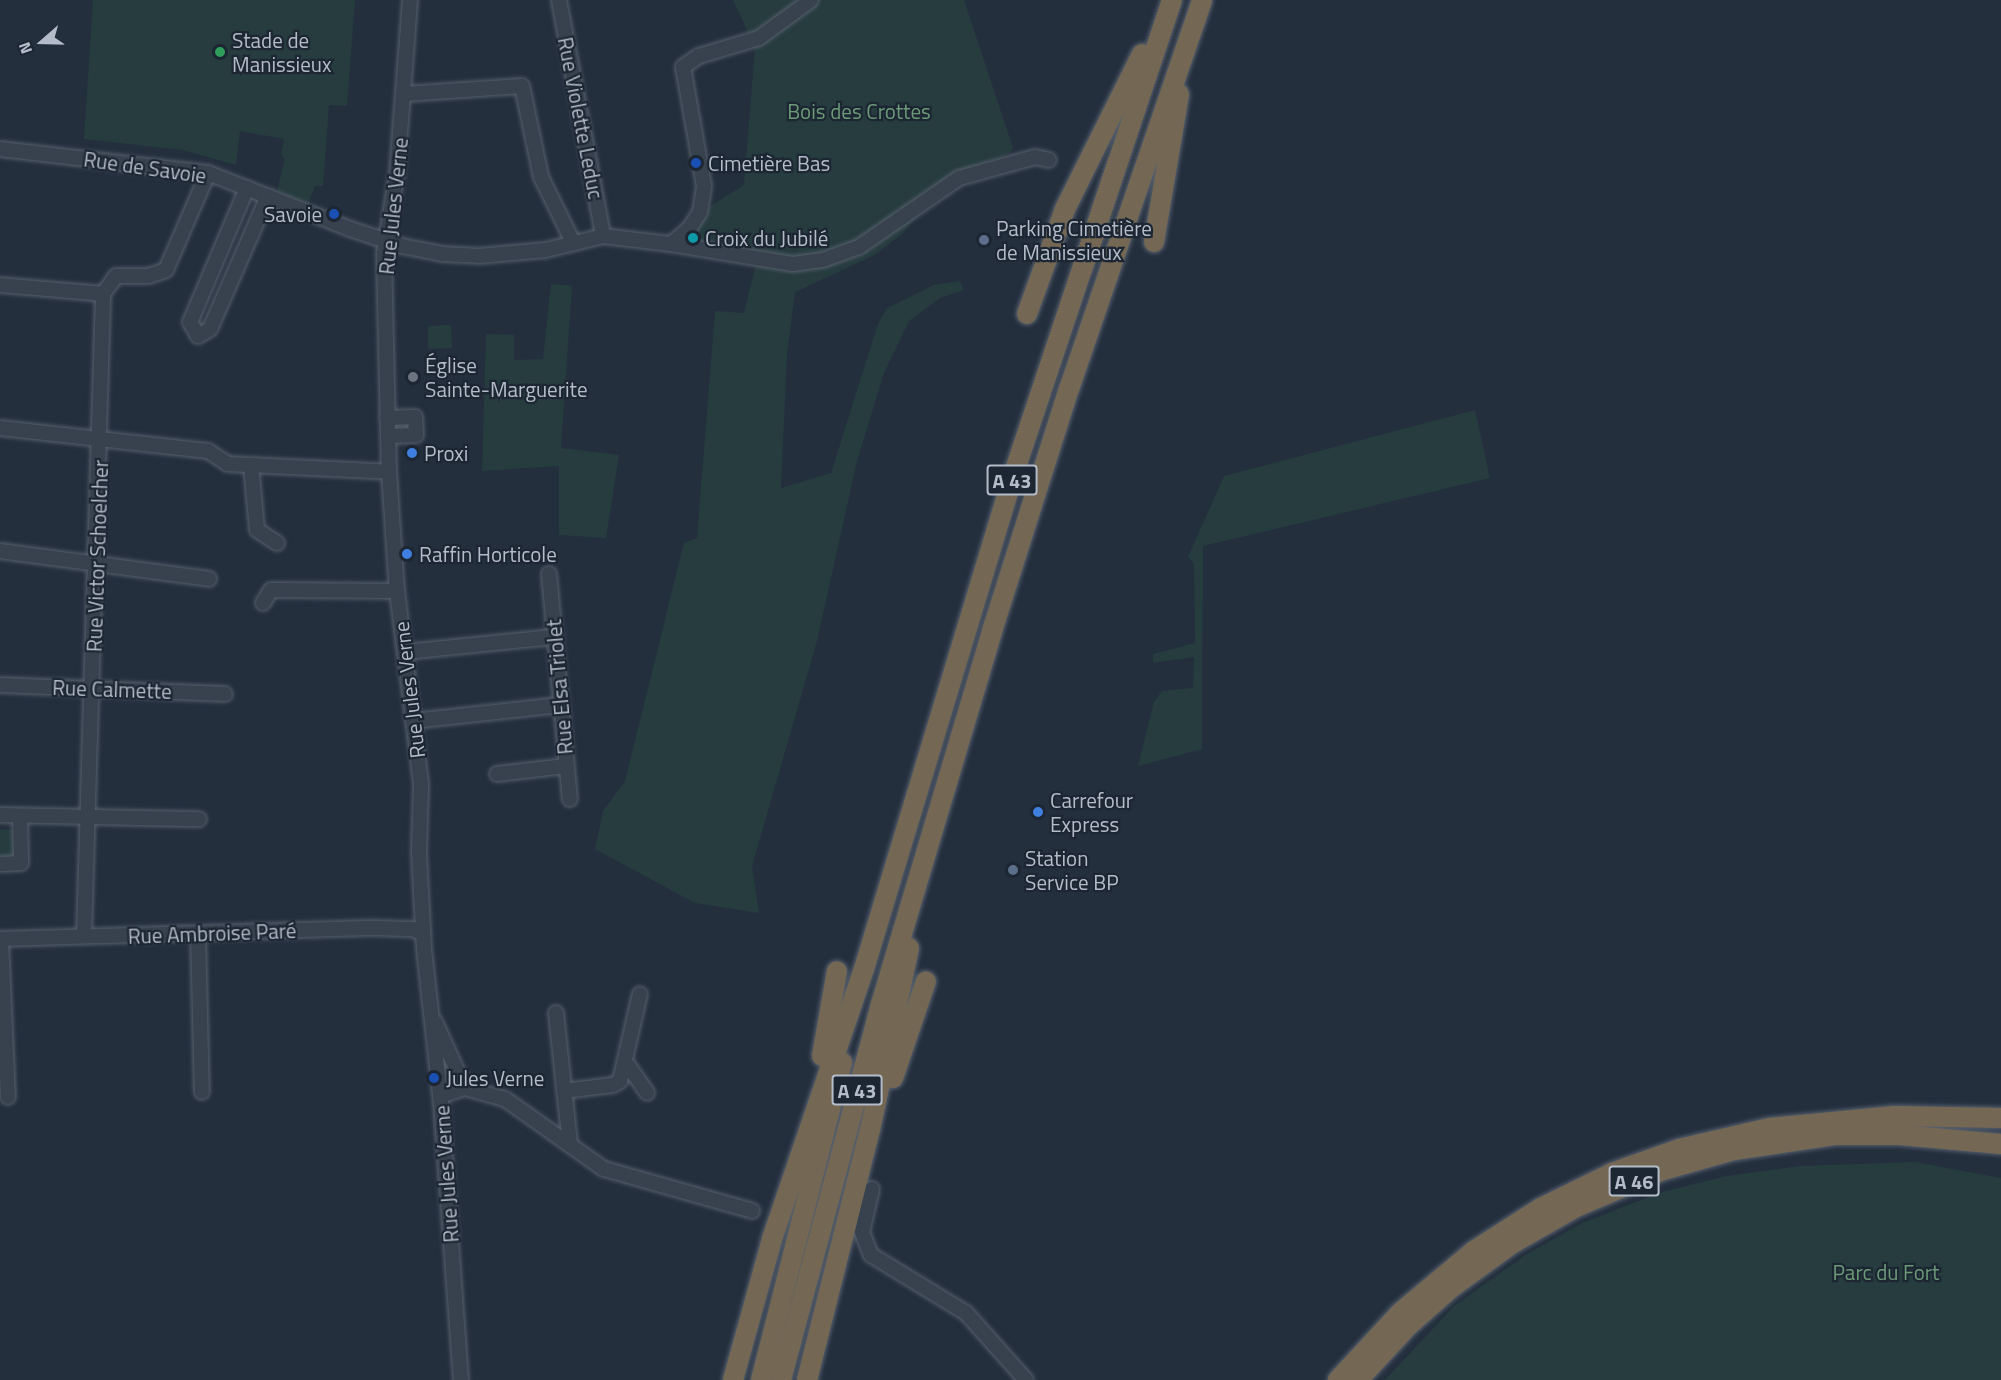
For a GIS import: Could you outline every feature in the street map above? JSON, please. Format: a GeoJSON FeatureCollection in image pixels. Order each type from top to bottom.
{"type":"FeatureCollection","features":[{"type":"Feature","properties":{"kind":"highway"},"geometry":{"type":"LineString","coordinates":[[1027,314],[1065,209],[1170,0]]}},
{"type":"Feature","properties":{"kind":"highway","name":"A 43"},"geometry":{"type":"LineString","coordinates":[[761,1380],[864,969],[1012,479],[1170,0]]}},
{"type":"Feature","properties":{"kind":"highway","name":"A 43"},"geometry":{"type":"LineString","coordinates":[[782,1380],[881,1004],[941,801],[1069,389],[1202,0]]}},
{"type":"Feature","properties":{"kind":"highway"},"geometry":{"type":"LineString","coordinates":[[1154,242],[1191,32]]}},
{"type":"Feature","properties":{"kind":"highway"},"geometry":{"type":"LineString","coordinates":[[866,1182],[941,801]]}},
{"type":"Feature","properties":{"kind":"highway"},"geometry":{"type":"LineString","coordinates":[[733,1380],[808,1126],[864,969]]}},
{"type":"Feature","properties":{"kind":"highway"},"geometry":{"type":"LineString","coordinates":[[808,1126],[837,971]]}},
{"type":"Feature","properties":{"kind":"highway"},"geometry":{"type":"LineString","coordinates":[[807,1380],[927,981]]}},
{"type":"Feature","properties":{"kind":"highway"},"geometry":{"type":"LineString","coordinates":[[1843,1120],[1955,1115],[2001,1118]]}},
{"type":"Feature","properties":{"kind":"highway","name":"A 46"},"geometry":{"type":"LineString","coordinates":[[1338,1380],[1376,1337],[1440,1278],[1506,1229],[1570,1192],[1612,1173],[1703,1142],[1770,1128],[1843,1120],[1933,1121],[2001,1129]]}},
{"type":"Feature","properties":{"kind":"highway","name":"A 46"},"geometry":{"type":"LineString","coordinates":[[1358,1380],[1409,1325],[1482,1264],[1550,1220],[1618,1187],[1703,1158],[1799,1139],[1863,1134],[1972,1140],[2001,1144]]}},
{"type":"Feature","properties":{"kind":"highway"},"geometry":{"type":"LineString","coordinates":[[1972,1140],[2001,1151]]}},
{"type":"Feature","properties":{"kind":"street","name":"Rue Jules Verne"},"geometry":{"type":"LineString","coordinates":[[410,0],[405,94],[386,242],[387,418],[397,591],[421,785],[423,933],[440,1096],[461,1380]]}},
{"type":"Feature","properties":{"kind":"street","name":"Rue Violette Leduc"},"geometry":{"type":"LineString","coordinates":[[560,0],[570,76],[603,236]]}},
{"type":"Feature","properties":{"kind":"street"},"geometry":{"type":"LineString","coordinates":[[671,244],[689,229],[700,212],[704,186],[683,67],[699,56],[759,38],[811,0]]}},
{"type":"Feature","properties":{"kind":"street"},"geometry":{"type":"LineString","coordinates":[[405,94],[522,86],[542,177],[572,240]]}},
{"type":"Feature","properties":{"kind":"street","name":"Rue de Savoie"},"geometry":{"type":"LineString","coordinates":[[0,149],[208,173],[386,242],[443,254],[479,256],[546,250],[572,240],[603,236],[671,244],[793,264],[823,260],[859,247],[959,178],[1035,157],[1049,160]]}},
{"type":"Feature","properties":{"kind":"street"},"geometry":{"type":"LineString","coordinates":[[0,285],[104,294],[116,276],[148,276],[166,270],[208,173]]}},
{"type":"Feature","properties":{"kind":"street"},"geometry":{"type":"LineString","coordinates":[[247,188],[190,322],[198,336],[210,329],[268,196]]}},
{"type":"Feature","properties":{"kind":"street","name":"Rue Victor Schoelcher"},"geometry":{"type":"LineString","coordinates":[[84,936],[104,294]]}},
{"type":"Feature","properties":{"kind":"street"},"geometry":{"type":"LineString","coordinates":[[387,418],[415,417],[416,435],[388,436]]}},
{"type":"Feature","properties":{"kind":"street"},"geometry":{"type":"LineString","coordinates":[[0,428],[208,451],[228,464],[389,472]]}},
{"type":"Feature","properties":{"kind":"street"},"geometry":{"type":"LineString","coordinates":[[251,465],[257,530],[277,543]]}},
{"type":"Feature","properties":{"kind":"street"},"geometry":{"type":"LineString","coordinates":[[0,551],[209,579]]}},
{"type":"Feature","properties":{"kind":"street","name":"Rue Elsa Triolet"},"geometry":{"type":"LineString","coordinates":[[549,574],[570,799]]}},
{"type":"Feature","properties":{"kind":"street"},"geometry":{"type":"LineString","coordinates":[[263,603],[271,590],[397,591]]}},
{"type":"Feature","properties":{"kind":"street"},"geometry":{"type":"LineString","coordinates":[[405,652],[554,637]]}},
{"type":"Feature","properties":{"kind":"street","name":"Rue Calmette"},"geometry":{"type":"LineString","coordinates":[[0,685],[225,694]]}},
{"type":"Feature","properties":{"kind":"street"},"geometry":{"type":"LineString","coordinates":[[413,721],[560,705]]}},
{"type":"Feature","properties":{"kind":"street"},"geometry":{"type":"LineString","coordinates":[[497,774],[566,766]]}},
{"type":"Feature","properties":{"kind":"street"},"geometry":{"type":"LineString","coordinates":[[0,815],[199,819]]}},
{"type":"Feature","properties":{"kind":"street"},"geometry":{"type":"LineString","coordinates":[[0,864],[21,863],[20,816]]}},
{"type":"Feature","properties":{"kind":"street","name":"Rue Ambroise Paré"},"geometry":{"type":"LineString","coordinates":[[1,939],[376,928],[412,929],[423,933]]}},
{"type":"Feature","properties":{"kind":"street"},"geometry":{"type":"LineString","coordinates":[[198,933],[202,1092]]}},
{"type":"Feature","properties":{"kind":"street"},"geometry":{"type":"LineString","coordinates":[[1,939],[8,1097]]}},
{"type":"Feature","properties":{"kind":"street"},"geometry":{"type":"LineString","coordinates":[[564,1091],[613,1085],[620,1081],[627,1064],[640,994]]}},
{"type":"Feature","properties":{"kind":"street"},"geometry":{"type":"LineString","coordinates":[[556,1013],[570,1145]]}},
{"type":"Feature","properties":{"kind":"street"},"geometry":{"type":"LineString","coordinates":[[433,1020],[440,1028],[465,1088]]}},
{"type":"Feature","properties":{"kind":"street"},"geometry":{"type":"LineString","coordinates":[[627,1064],[647,1093]]}},
{"type":"Feature","properties":{"kind":"street"},"geometry":{"type":"LineString","coordinates":[[440,1096],[465,1088],[505,1099],[617,1175],[716,1198],[752,1211]]}},
{"type":"Feature","properties":{"kind":"street"},"geometry":{"type":"LineString","coordinates":[[866,1182],[862,1232],[872,1254],[975,1320],[1026,1380]]}},
{"type":"Feature","properties":{"kind":"green space","name":"Stade de Manissieux"},"geometry":{"type":"Polygon","coordinates":[[[93,0],[355,0],[347,106],[329,105],[323,186],[315,186],[308,204],[277,191],[285,159],[281,154],[284,139],[240,131],[236,165],[183,150],[84,139],[93,0]]]}},
{"type":"Feature","properties":{"kind":"green space","name":"Bois des Crottes"},"geometry":{"type":"Polygon","coordinates":[[[733,0],[964,0],[1013,148],[1009,154],[947,177],[949,194],[923,210],[901,235],[875,255],[795,292],[787,354],[781,488],[831,473],[878,324],[887,308],[934,285],[960,281],[964,290],[940,298],[909,321],[884,373],[857,461],[817,641],[752,866],[759,913],[695,903],[595,849],[603,811],[625,781],[684,543],[697,538],[715,311],[744,313],[756,264],[682,253],[710,206],[744,185],[755,47],[733,0]]]}},
{"type":"Feature","properties":{"kind":"green space"},"geometry":{"type":"Polygon","coordinates":[[[551,284],[572,286],[561,448],[619,455],[606,538],[559,535],[559,466],[482,471],[486,334],[514,335],[514,360],[543,359],[551,284]]]}},
{"type":"Feature","properties":{"kind":"green space"},"geometry":{"type":"Polygon","coordinates":[[[451,325],[452,348],[428,349],[428,326],[451,325]]]}},
{"type":"Feature","properties":{"kind":"green space"},"geometry":{"type":"Polygon","coordinates":[[[1475,410],[1490,478],[1203,546],[1202,749],[1138,766],[1154,702],[1162,691],[1193,688],[1194,657],[1153,663],[1153,654],[1195,643],[1194,564],[1188,557],[1224,476],[1475,410]]]}},
{"type":"Feature","properties":{"kind":"green space"},"geometry":{"type":"Polygon","coordinates":[[[0,829],[14,830],[14,857],[0,857],[0,829]]]}},
{"type":"Feature","properties":{"kind":"green space","name":"Parc du Fort"},"geometry":{"type":"Polygon","coordinates":[[[1915,1162],[2001,1178],[2001,1380],[1385,1380],[1454,1306],[1525,1255],[1582,1223],[1659,1193],[1727,1176],[1800,1166],[1915,1162]]]}},
{"type":"Feature","properties":{"kind":"place","name":"Stade de Manissieux"},"geometry":{"type":"Point","coordinates":[220,52]}},
{"type":"Feature","properties":{"kind":"place","name":"Cimetière Bas"},"geometry":{"type":"Point","coordinates":[696,163]}},
{"type":"Feature","properties":{"kind":"place","name":"Savoie"},"geometry":{"type":"Point","coordinates":[334,214]}},
{"type":"Feature","properties":{"kind":"place","name":"Croix du Jubilé"},"geometry":{"type":"Point","coordinates":[693,238]}},
{"type":"Feature","properties":{"kind":"place","name":"Parking Cimetière de Manissieux"},"geometry":{"type":"Point","coordinates":[984,240]}},
{"type":"Feature","properties":{"kind":"place","name":"Église Sainte-Marguerite"},"geometry":{"type":"Point","coordinates":[413,377]}},
{"type":"Feature","properties":{"kind":"place","name":"Proxi"},"geometry":{"type":"Point","coordinates":[412,453]}},
{"type":"Feature","properties":{"kind":"place","name":"Raffin Horticole"},"geometry":{"type":"Point","coordinates":[407,554]}},
{"type":"Feature","properties":{"kind":"place","name":"Carrefour Express"},"geometry":{"type":"Point","coordinates":[1038,812]}},
{"type":"Feature","properties":{"kind":"place","name":"Station Service BP"},"geometry":{"type":"Point","coordinates":[1013,870]}},
{"type":"Feature","properties":{"kind":"place","name":"Jules Verne"},"geometry":{"type":"Point","coordinates":[434,1078]}}]}
